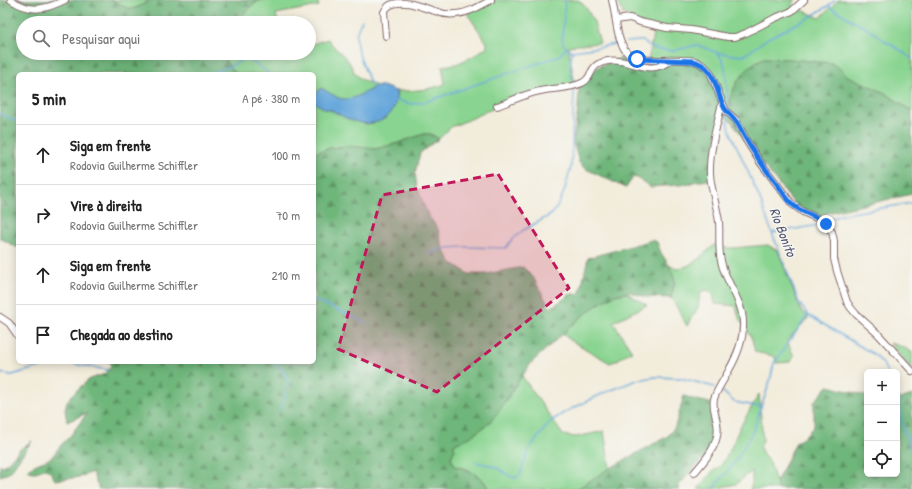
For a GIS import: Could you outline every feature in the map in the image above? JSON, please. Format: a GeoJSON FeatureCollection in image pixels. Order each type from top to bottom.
{"type":"FeatureCollection","features":[{"type":"Feature","properties":{"kind":"street"},"geometry":{"type":"LineString","coordinates":[[11,0],[33,9],[47,7],[65,0]]}},
{"type":"Feature","properties":{"kind":"street"},"geometry":{"type":"LineString","coordinates":[[386,36],[384,12],[386,8],[395,3],[402,1],[411,2],[441,13],[456,14],[471,11],[491,0]]}},
{"type":"Feature","properties":{"kind":"street"},"geometry":{"type":"LineString","coordinates":[[612,0],[620,39],[625,51],[628,54],[637,59],[692,61],[706,67],[712,76],[722,103],[736,120],[746,140],[760,162],[792,204],[803,212],[823,221],[832,232],[834,241],[834,258],[837,271],[847,302],[851,308],[878,334],[912,371]]}},
{"type":"Feature","properties":{"kind":"street"},"geometry":{"type":"LineString","coordinates":[[616,20],[630,18],[640,22],[667,28],[735,37],[792,11],[804,0]]}},
{"type":"Feature","properties":{"kind":"street"},"geometry":{"type":"LineString","coordinates":[[497,106],[530,93],[581,84],[587,80],[595,66],[612,60],[630,63],[637,66],[649,67],[662,66],[670,60]]}},
{"type":"Feature","properties":{"kind":"street"},"geometry":{"type":"LineString","coordinates":[[694,473],[710,454],[714,445],[718,428],[713,404],[714,397],[734,360],[742,332],[743,320],[736,297],[725,274],[721,260],[719,222],[710,174],[711,158],[722,103]]}},
{"type":"Feature","properties":{"kind":"street"},"geometry":{"type":"LineString","coordinates":[[0,317],[9,323],[16,333]]}},
{"type":"Feature","properties":{"kind":"highlighted area"},"geometry":{"type":"Polygon","coordinates":[[[498,174],[569,288],[437,392],[338,349],[382,195],[498,174]]]}},
{"type":"Feature","properties":{"kind":"green space"},"geometry":{"type":"Polygon","coordinates":[[[0,0],[109,0],[130,9],[136,8],[151,0],[261,0],[242,16],[16,16],[16,60],[226,60],[235,72],[16,72],[16,247],[0,238],[0,0]]]}},
{"type":"Feature","properties":{"kind":"green space"},"geometry":{"type":"Polygon","coordinates":[[[109,0],[151,0],[136,8],[130,9],[109,0]]]}},
{"type":"Feature","properties":{"kind":"green space"},"geometry":{"type":"Polygon","coordinates":[[[261,0],[317,0],[319,6],[276,14],[276,16],[242,16],[261,0]]]}},
{"type":"Feature","properties":{"kind":"green space"},"geometry":{"type":"Polygon","coordinates":[[[492,0],[579,0],[587,9],[594,22],[600,43],[568,46],[575,85],[540,93],[484,112],[451,127],[439,139],[431,134],[424,134],[375,149],[347,146],[330,148],[316,152],[316,103],[325,109],[347,118],[366,124],[374,123],[397,95],[396,91],[421,90],[445,84],[442,66],[456,64],[472,57],[487,47],[487,43],[467,13],[492,0]]]}},
{"type":"Feature","properties":{"kind":"green space"},"geometry":{"type":"Polygon","coordinates":[[[617,0],[796,0],[791,5],[820,18],[838,0],[912,0],[912,111],[885,93],[848,76],[831,63],[764,58],[754,63],[737,82],[730,98],[730,112],[648,61],[654,29],[636,24],[626,14],[622,14],[623,12],[620,9],[617,0]]]}},
{"type":"Feature","properties":{"kind":"green space"},"geometry":{"type":"Polygon","coordinates":[[[328,39],[347,59],[359,78],[377,86],[351,99],[340,99],[321,88],[316,93],[316,72],[235,72],[226,60],[316,60],[316,43],[328,39]]]}},
{"type":"Feature","properties":{"kind":"green space"},"geometry":{"type":"Polygon","coordinates":[[[764,58],[831,63],[848,76],[885,93],[912,111],[912,194],[827,213],[818,217],[796,206],[747,144],[733,122],[725,117],[720,117],[709,180],[692,182],[692,184],[650,187],[634,177],[626,188],[586,169],[579,162],[573,142],[578,110],[579,85],[600,66],[619,59],[682,61],[693,63],[705,70],[718,97],[730,112],[730,98],[737,82],[754,63],[764,58]]]}},
{"type":"Feature","properties":{"kind":"green space"},"geometry":{"type":"Polygon","coordinates":[[[424,134],[431,134],[439,139],[420,153],[415,173],[417,187],[428,215],[438,229],[444,250],[452,263],[469,274],[486,274],[523,267],[533,277],[550,308],[568,295],[580,293],[588,258],[652,240],[657,242],[674,278],[675,282],[672,298],[646,297],[630,292],[615,295],[597,305],[580,318],[532,362],[498,413],[486,426],[470,437],[453,445],[455,449],[451,458],[455,466],[466,469],[477,475],[489,489],[99,489],[92,472],[81,477],[55,480],[48,470],[45,469],[32,472],[28,470],[32,466],[52,457],[71,435],[87,413],[67,422],[65,409],[67,401],[90,379],[105,374],[111,366],[110,364],[316,364],[316,152],[330,148],[347,146],[375,149],[424,134]]]}},
{"type":"Feature","properties":{"kind":"green space"},"geometry":{"type":"Polygon","coordinates":[[[716,244],[727,248],[768,245],[778,251],[801,311],[809,317],[787,341],[794,356],[791,362],[776,363],[773,356],[755,352],[752,339],[739,318],[736,306],[715,304],[713,294],[708,290],[703,291],[700,294],[698,307],[687,326],[671,297],[675,282],[669,265],[676,269],[688,265],[716,244]]]}},
{"type":"Feature","properties":{"kind":"green space"},"geometry":{"type":"Polygon","coordinates":[[[627,293],[647,305],[613,322],[632,351],[610,363],[570,340],[563,334],[597,305],[615,295],[627,293]]]}},
{"type":"Feature","properties":{"kind":"green space"},"geometry":{"type":"Polygon","coordinates":[[[890,343],[903,347],[912,352],[912,370],[890,343]]]}},
{"type":"Feature","properties":{"kind":"green space"},"geometry":{"type":"Polygon","coordinates":[[[522,376],[563,435],[576,437],[604,431],[610,468],[577,489],[489,489],[484,481],[467,469],[455,466],[451,458],[455,449],[453,445],[460,442],[507,399],[522,376]]]}},
{"type":"Feature","properties":{"kind":"green space"},"geometry":{"type":"Polygon","coordinates":[[[828,386],[864,395],[864,477],[900,477],[900,399],[912,395],[912,489],[778,489],[776,482],[796,442],[803,438],[814,426],[814,402],[828,386]]]}},
{"type":"Feature","properties":{"kind":"green space"},"geometry":{"type":"Polygon","coordinates":[[[759,394],[763,441],[760,447],[763,455],[770,463],[778,489],[750,489],[752,483],[752,471],[736,484],[713,489],[698,489],[713,471],[722,464],[740,427],[759,394]]]}},
{"type":"Feature","properties":{"kind":"green space"},"geometry":{"type":"Polygon","coordinates":[[[684,396],[711,403],[717,421],[712,448],[679,485],[679,489],[577,489],[610,468],[668,436],[675,427],[684,396]]]}},
{"type":"Feature","properties":{"kind":"green space"},"geometry":{"type":"Polygon","coordinates":[[[32,441],[9,473],[0,476],[0,465],[2,466],[7,463],[19,450],[32,441]]]}},
{"type":"Feature","properties":{"kind":"water"},"geometry":{"type":"Polygon","coordinates":[[[377,86],[383,86],[396,91],[395,104],[392,112],[385,118],[373,123],[361,123],[349,119],[332,110],[323,108],[316,103],[316,93],[321,88],[340,98],[346,99],[356,97],[377,86]]]}},
{"type":"Feature","properties":{"kind":"waterway","name":"Rio Bonito"},"geometry":{"type":"LineString","coordinates":[[565,0],[562,41],[566,48],[572,51],[618,43]]}},
{"type":"Feature","properties":{"kind":"waterway"},"geometry":{"type":"LineString","coordinates":[[626,42],[643,41],[656,49],[673,51],[697,45],[718,53],[742,56],[768,38],[810,17],[835,0]]}},
{"type":"Feature","properties":{"kind":"waterway"},"geometry":{"type":"LineString","coordinates":[[828,6],[876,34],[912,59]]}},
{"type":"Feature","properties":{"kind":"waterway"},"geometry":{"type":"LineString","coordinates":[[362,20],[356,33],[357,48],[373,89]]}},
{"type":"Feature","properties":{"kind":"waterway"},"geometry":{"type":"LineString","coordinates":[[396,100],[411,104],[425,102],[559,56],[566,48]]}},
{"type":"Feature","properties":{"kind":"waterway"},"geometry":{"type":"LineString","coordinates":[[572,51],[570,70],[574,81]]}},
{"type":"Feature","properties":{"kind":"waterway","name":"Rio Bonito"},"geometry":{"type":"LineString","coordinates":[[718,53],[724,63],[728,111]]}},
{"type":"Feature","properties":{"kind":"waterway"},"geometry":{"type":"LineString","coordinates":[[214,72],[231,66],[241,60]]}},
{"type":"Feature","properties":{"kind":"waterway"},"geometry":{"type":"LineString","coordinates":[[249,60],[267,72]]}},
{"type":"Feature","properties":{"kind":"waterway"},"geometry":{"type":"LineString","coordinates":[[427,254],[447,248],[506,248],[522,231],[552,214],[564,192],[571,167],[574,90]]}},
{"type":"Feature","properties":{"kind":"waterway"},"geometry":{"type":"LineString","coordinates":[[0,114],[16,121]]}},
{"type":"Feature","properties":{"kind":"waterway","name":"Rio Bonito"},"geometry":{"type":"LineString","coordinates":[[728,115],[730,131],[760,199],[799,303],[808,315],[875,355],[886,369]]}},
{"type":"Feature","properties":{"kind":"waterway"},"geometry":{"type":"LineString","coordinates":[[829,219],[845,214],[912,203]]}},
{"type":"Feature","properties":{"kind":"waterway"},"geometry":{"type":"LineString","coordinates":[[772,233],[819,225]]}},
{"type":"Feature","properties":{"kind":"waterway"},"geometry":{"type":"LineString","coordinates":[[316,301],[366,323]]}},
{"type":"Feature","properties":{"kind":"waterway","name":"Rio Bonito"},"geometry":{"type":"LineString","coordinates":[[712,489],[739,456],[753,431],[770,381],[774,363],[808,315]]}},
{"type":"Feature","properties":{"kind":"waterway"},"geometry":{"type":"LineString","coordinates":[[0,373],[12,375],[49,364]]}},
{"type":"Feature","properties":{"kind":"waterway"},"geometry":{"type":"LineString","coordinates":[[74,364],[108,370]]}},
{"type":"Feature","properties":{"kind":"waterway"},"geometry":{"type":"LineString","coordinates":[[275,364],[283,370],[287,381],[287,391],[281,410]]}},
{"type":"Feature","properties":{"kind":"waterway"},"geometry":{"type":"LineString","coordinates":[[475,462],[489,465],[516,478],[520,475],[529,449],[551,421],[567,411],[604,393],[637,380],[655,377],[681,378],[714,387]]}},
{"type":"Feature","properties":{"kind":"waterway"},"geometry":{"type":"LineString","coordinates":[[722,391],[734,402],[761,407]]}},
{"type":"Feature","properties":{"kind":"waterway"},"geometry":{"type":"LineString","coordinates":[[899,405],[903,428],[912,451]]}},
{"type":"Feature","properties":{"kind":"route"},"geometry":{"type":"LineString","coordinates":[[637,59],[687,60],[697,62],[706,67],[712,76],[726,111],[736,120],[746,140],[760,162],[792,204],[799,210],[823,221],[826,224]]}}]}
